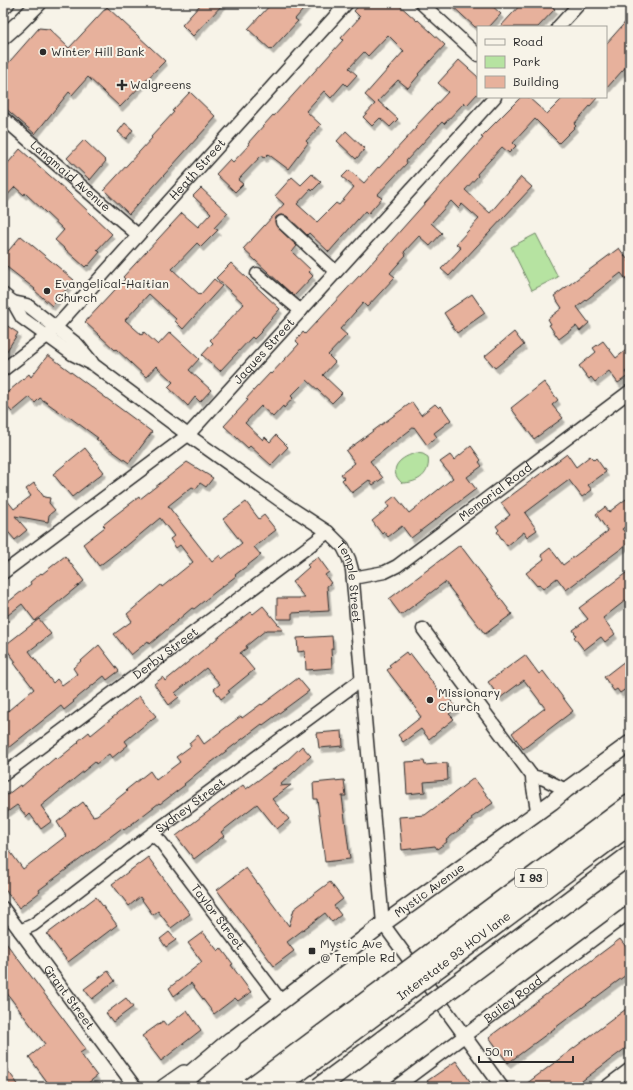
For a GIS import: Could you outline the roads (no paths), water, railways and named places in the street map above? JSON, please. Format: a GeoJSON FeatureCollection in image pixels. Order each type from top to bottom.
{"type":"FeatureCollection","features":[{"type":"Feature","properties":{"kind":"highway","name":"I 93"},"geometry":{"type":"LineString","coordinates":[[251,1087],[436,959],[630,804]]}},
{"type":"Feature","properties":{"kind":"highway","name":"Interstate 93 HOV lane"},"geometry":{"type":"LineString","coordinates":[[278,1087],[436,959],[630,825]]}},
{"type":"Feature","properties":{"kind":"highway"},"geometry":{"type":"LineString","coordinates":[[319,1087],[630,855]]}},
{"type":"Feature","properties":{"kind":"highway"},"geometry":{"type":"LineString","coordinates":[[176,1087],[232,1041]]}},
{"type":"Feature","properties":{"kind":"main road"},"geometry":{"type":"LineString","coordinates":[[3,7],[7,3]]}},
{"type":"Feature","properties":{"kind":"main road"},"geometry":{"type":"LineString","coordinates":[[5,32],[19,23],[39,3]]}},
{"type":"Feature","properties":{"kind":"main road","name":"Mystic Avenue"},"geometry":{"type":"LineString","coordinates":[[164,1087],[232,1041],[281,1001],[383,924],[630,743]]}},
{"type":"Feature","properties":{"kind":"main road","name":"Mystic Avenue"},"geometry":{"type":"LineString","coordinates":[[188,1087],[232,1041]]}},
{"type":"Feature","properties":{"kind":"street","name":"Heath Street"},"geometry":{"type":"LineString","coordinates":[[3,370],[52,332],[347,3]]}},
{"type":"Feature","properties":{"kind":"street"},"geometry":{"type":"LineString","coordinates":[[421,3],[477,54]]}},
{"type":"Feature","properties":{"kind":"street"},"geometry":{"type":"LineString","coordinates":[[559,26],[580,3]]}},
{"type":"Feature","properties":{"kind":"street","name":"Jaques Street"},"geometry":{"type":"LineString","coordinates":[[3,573],[188,435],[494,98]]}},
{"type":"Feature","properties":{"kind":"street","name":"Langmaid Avenue"},"geometry":{"type":"LineString","coordinates":[[3,118],[138,235]]}},
{"type":"Feature","properties":{"kind":"street"},"geometry":{"type":"LineString","coordinates":[[282,222],[336,272]]}},
{"type":"Feature","properties":{"kind":"street"},"geometry":{"type":"LineString","coordinates":[[257,274],[301,311]]}},
{"type":"Feature","properties":{"kind":"street","name":"Temple Street"},"geometry":{"type":"LineString","coordinates":[[3,294],[13,302],[27,305],[52,332],[78,344],[94,365],[188,435],[285,504],[328,532],[337,540],[347,553],[351,564],[353,578],[383,924]]}},
{"type":"Feature","properties":{"kind":"street","name":"Memorial Road"},"geometry":{"type":"LineString","coordinates":[[353,578],[385,572],[397,566],[630,391]]}},
{"type":"Feature","properties":{"kind":"street","name":"Derby Street"},"geometry":{"type":"LineString","coordinates":[[3,775],[328,532]]}},
{"type":"Feature","properties":{"kind":"street"},"geometry":{"type":"LineString","coordinates":[[423,629],[532,776],[532,788],[535,796],[537,812]]}},
{"type":"Feature","properties":{"kind":"street","name":"Sydney Street"},"geometry":{"type":"LineString","coordinates":[[20,931],[33,925],[152,834],[361,680]]}},
{"type":"Feature","properties":{"kind":"street"},"geometry":{"type":"LineString","coordinates":[[532,776],[544,779],[566,790]]}},
{"type":"Feature","properties":{"kind":"street","name":"Taylor Street"},"geometry":{"type":"LineString","coordinates":[[152,834],[161,842],[281,1001]]}},
{"type":"Feature","properties":{"kind":"street","name":"Grant Street"},"geometry":{"type":"LineString","coordinates":[[3,908],[135,1087]]}},
{"type":"Feature","properties":{"kind":"street","name":"Bailey Road"},"geometry":{"type":"LineString","coordinates":[[396,1087],[630,912]]}},
{"type":"Feature","properties":{"kind":"street"},"geometry":{"type":"LineString","coordinates":[[383,924],[502,1087]]}},
{"type":"Feature","properties":{"kind":"street"},"geometry":{"type":"LineString","coordinates":[[606,1087],[630,1069]]}},
{"type":"Feature","properties":{"kind":"place","name":"Winter Hill Bank"},"geometry":{"type":"Point","coordinates":[43,52]}},
{"type":"Feature","properties":{"kind":"place","name":"Walgreens"},"geometry":{"type":"Point","coordinates":[122,85]}},
{"type":"Feature","properties":{"kind":"place","name":"Evangelical-Haitian Church"},"geometry":{"type":"Point","coordinates":[47,291]}},
{"type":"Feature","properties":{"kind":"place","name":"Missionary Church"},"geometry":{"type":"Point","coordinates":[430,700]}},
{"type":"Feature","properties":{"kind":"place","name":"Mystic Ave @ Temple Rd"},"geometry":{"type":"Point","coordinates":[312,951]}}]}
